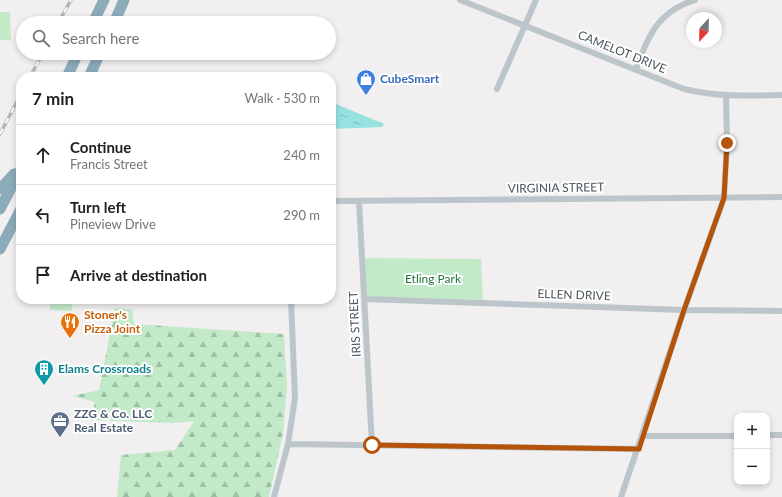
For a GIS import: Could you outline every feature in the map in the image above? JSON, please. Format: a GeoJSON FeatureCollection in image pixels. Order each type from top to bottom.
{"type":"FeatureCollection","features":[{"type":"Feature","properties":{"kind":"highway"},"geometry":{"type":"LineString","coordinates":[[96,16],[104,0]]}},
{"type":"Feature","properties":{"kind":"highway"},"geometry":{"type":"LineString","coordinates":[[117,16],[124,0]]}},
{"type":"Feature","properties":{"kind":"highway"},"geometry":{"type":"LineString","coordinates":[[69,72],[75,60]]}},
{"type":"Feature","properties":{"kind":"highway"},"geometry":{"type":"LineString","coordinates":[[95,72],[98,60]]}},
{"type":"Feature","properties":{"kind":"highway"},"geometry":{"type":"LineString","coordinates":[[0,189],[16,173]]}},
{"type":"Feature","properties":{"kind":"highway"},"geometry":{"type":"LineString","coordinates":[[0,209],[16,178]]}},
{"type":"Feature","properties":{"kind":"highway"},"geometry":{"type":"LineString","coordinates":[[0,249],[16,219]]}},
{"type":"Feature","properties":{"kind":"street","name":"CAMELOT DRIVE"},"geometry":{"type":"LineString","coordinates":[[460,0],[684,89],[703,94],[726,96],[782,95]]}},
{"type":"Feature","properties":{"kind":"street"},"geometry":{"type":"LineString","coordinates":[[498,89],[536,0]]}},
{"type":"Feature","properties":{"kind":"street"},"geometry":{"type":"LineString","coordinates":[[636,69],[646,41],[667,13],[684,3],[696,0]]}},
{"type":"Feature","properties":{"kind":"street"},"geometry":{"type":"LineString","coordinates":[[621,497],[639,449],[684,310],[724,198],[727,143],[726,96]]}},
{"type":"Feature","properties":{"kind":"street","name":"VIRGINIA STREET"},"geometry":{"type":"LineString","coordinates":[[336,201],[782,198]]}},
{"type":"Feature","properties":{"kind":"street","name":"IRIS STREET"},"geometry":{"type":"LineString","coordinates":[[359,201],[372,445]]}},
{"type":"Feature","properties":{"kind":"street","name":"ELLEN DRIVE"},"geometry":{"type":"LineString","coordinates":[[365,299],[684,310],[782,311]]}},
{"type":"Feature","properties":{"kind":"street"},"geometry":{"type":"LineString","coordinates":[[274,497],[288,444],[295,398],[291,304]]}},
{"type":"Feature","properties":{"kind":"street"},"geometry":{"type":"LineString","coordinates":[[770,435],[782,435]]}},
{"type":"Feature","properties":{"kind":"street"},"geometry":{"type":"LineString","coordinates":[[643,436],[734,436]]}},
{"type":"Feature","properties":{"kind":"street"},"geometry":{"type":"LineString","coordinates":[[288,444],[639,449]]}},
{"type":"Feature","properties":{"kind":"green space"},"geometry":{"type":"Polygon","coordinates":[[[0,12],[10,12],[11,40],[0,40],[0,12]]]}},
{"type":"Feature","properties":{"kind":"green space","name":"Etling Park"},"geometry":{"type":"Polygon","coordinates":[[[365,258],[481,259],[483,300],[370,297],[367,295],[365,258]]]}},
{"type":"Feature","properties":{"kind":"green space"},"geometry":{"type":"Polygon","coordinates":[[[50,304],[72,304],[72,311],[50,310],[50,304]]]}},
{"type":"Feature","properties":{"kind":"green space"},"geometry":{"type":"Polygon","coordinates":[[[115,308],[132,309],[134,324],[284,334],[287,386],[283,434],[269,497],[117,497],[121,455],[175,450],[194,421],[172,423],[91,420],[95,402],[72,396],[99,390],[115,308]]]}},
{"type":"Feature","properties":{"kind":"water"},"geometry":{"type":"Polygon","coordinates":[[[336,104],[384,124],[382,127],[336,129],[336,104]]]}},
{"type":"Feature","properties":{"kind":"railway"},"geometry":{"type":"LineString","coordinates":[[62,16],[71,0]]}},
{"type":"Feature","properties":{"kind":"railway"},"geometry":{"type":"LineString","coordinates":[[33,72],[39,60]]}},
{"type":"Feature","properties":{"kind":"railway"},"geometry":{"type":"LineString","coordinates":[[0,134],[16,104]]}},
{"type":"Feature","properties":{"kind":"place","name":"CubeSmart"},"geometry":{"type":"Point","coordinates":[366,96]}},
{"type":"Feature","properties":{"kind":"place","name":"Stoner's Pizza Joint"},"geometry":{"type":"Point","coordinates":[70,339]}},
{"type":"Feature","properties":{"kind":"place","name":"Elams Crossroads"},"geometry":{"type":"Point","coordinates":[44,386]}},
{"type":"Feature","properties":{"kind":"place","name":"ZZG & Co. LLC Real Estate"},"geometry":{"type":"Point","coordinates":[60,438]}},
{"type":"Feature","properties":{"kind":"route"},"geometry":{"type":"LineString","coordinates":[[372,445],[639,449],[684,310],[724,198],[727,143]]}}]}
